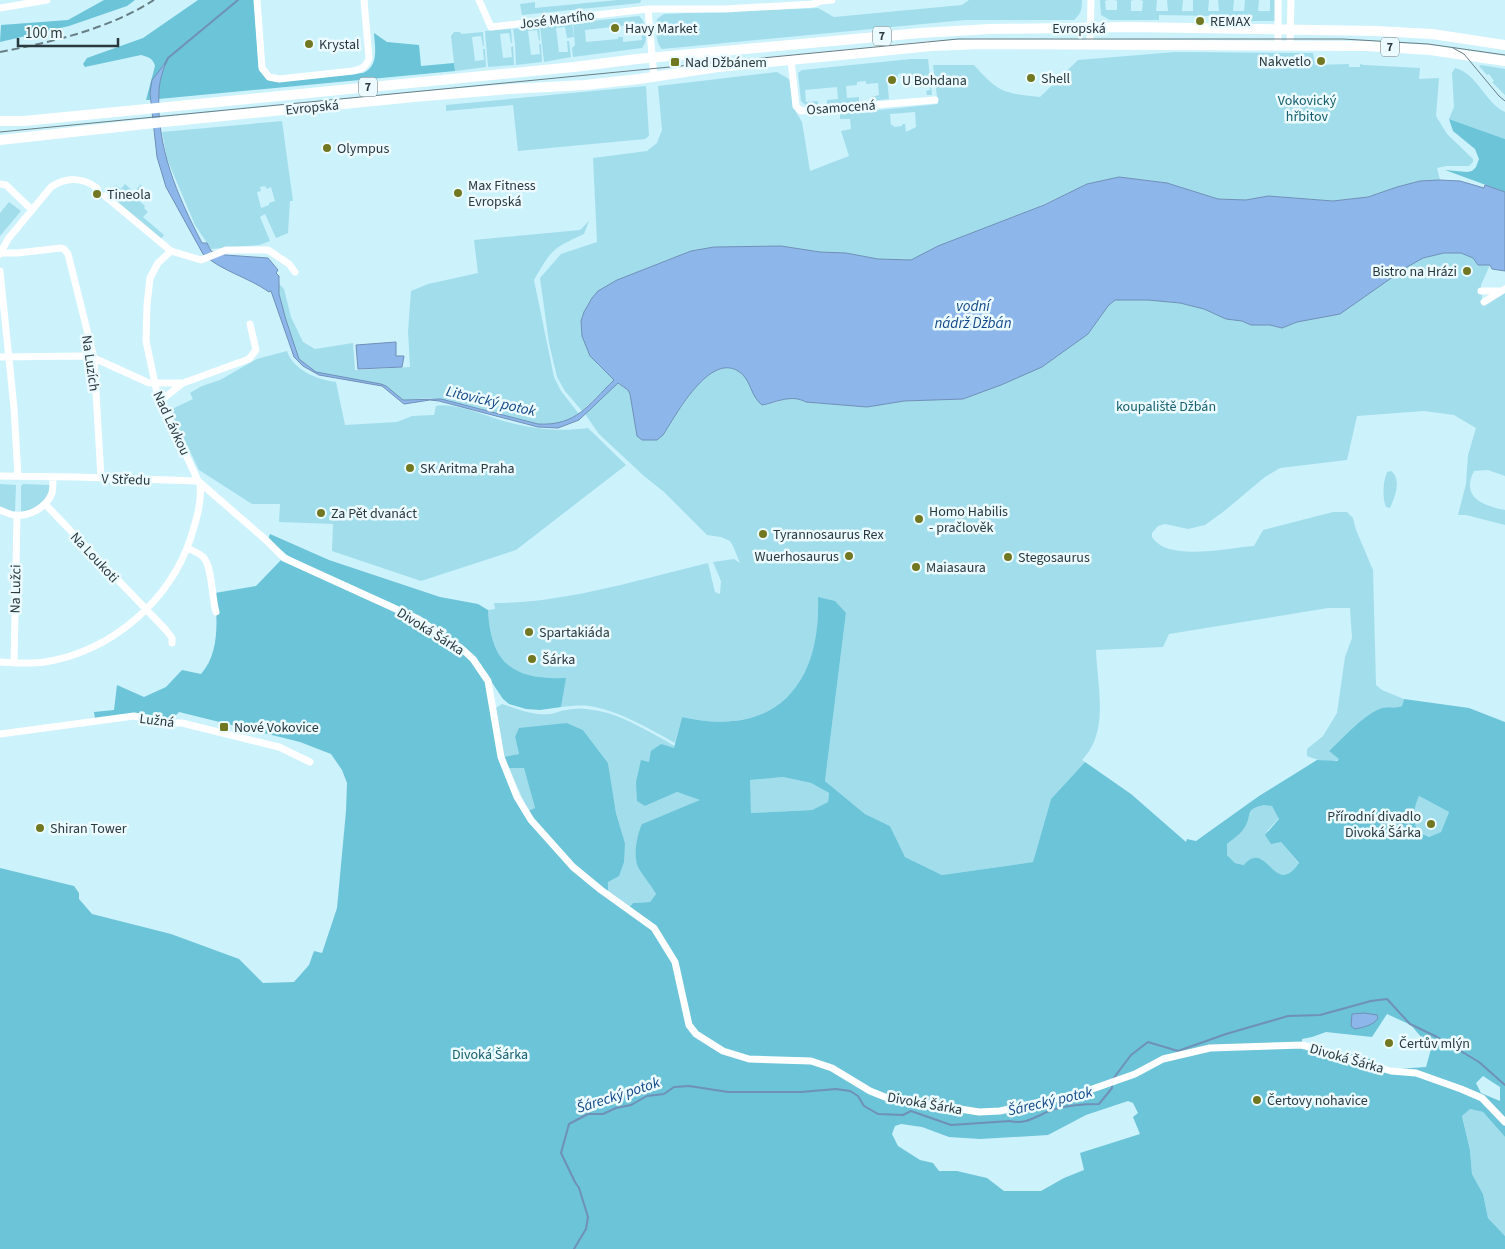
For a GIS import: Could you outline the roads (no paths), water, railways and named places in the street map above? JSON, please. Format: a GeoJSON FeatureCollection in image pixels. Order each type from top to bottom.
{"type":"FeatureCollection","features":[{"type":"Feature","properties":{"kind":"main road","name":"Evropská"},"geometry":{"type":"LineString","coordinates":[[0,121],[24,121],[938,31],[1090,28],[1417,33],[1505,45]]}},
{"type":"Feature","properties":{"kind":"main road","name":"Evropská"},"geometry":{"type":"LineString","coordinates":[[0,140],[150,123],[500,89],[585,85],[718,67],[931,46],[982,44],[1290,44],[1393,47],[1430,50],[1505,61]]}},
{"type":"Feature","properties":{"kind":"street"},"geometry":{"type":"LineString","coordinates":[[0,8],[47,0]]}},
{"type":"Feature","properties":{"kind":"street"},"geometry":{"type":"LineString","coordinates":[[257,0],[262,68],[269,77],[279,79],[353,71],[367,65],[369,58],[364,0]]}},
{"type":"Feature","properties":{"kind":"street","name":"José Martího"},"geometry":{"type":"LineString","coordinates":[[478,0],[491,27],[648,9],[725,9],[813,4],[832,0]]}},
{"type":"Feature","properties":{"kind":"street"},"geometry":{"type":"LineString","coordinates":[[1090,44],[1091,0]]}},
{"type":"Feature","properties":{"kind":"street"},"geometry":{"type":"LineString","coordinates":[[1278,0],[1278,44]]}},
{"type":"Feature","properties":{"kind":"street"},"geometry":{"type":"LineString","coordinates":[[1290,44],[1291,0]]}},
{"type":"Feature","properties":{"kind":"street"},"geometry":{"type":"LineString","coordinates":[[648,9],[654,77]]}},
{"type":"Feature","properties":{"kind":"street","name":"Osamocená"},"geometry":{"type":"LineString","coordinates":[[791,60],[796,106],[801,111],[934,100]]}},
{"type":"Feature","properties":{"kind":"street"},"geometry":{"type":"LineString","coordinates":[[0,253],[8,239],[48,190],[59,181],[83,180],[97,188]]}},
{"type":"Feature","properties":{"kind":"street"},"geometry":{"type":"LineString","coordinates":[[0,184],[6,185],[32,210]]}},
{"type":"Feature","properties":{"kind":"street"},"geometry":{"type":"LineString","coordinates":[[106,196],[171,252],[204,260],[223,251],[268,250],[289,264],[295,272]]}},
{"type":"Feature","properties":{"kind":"street","name":"Na Luzích"},"geometry":{"type":"LineString","coordinates":[[0,253],[61,248],[66,251],[94,358],[101,478]]}},
{"type":"Feature","properties":{"kind":"street","name":"Nad Lávkou"},"geometry":{"type":"LineString","coordinates":[[171,252],[158,263],[148,288],[146,334],[154,384],[160,401],[198,481]]}},
{"type":"Feature","properties":{"kind":"street"},"geometry":{"type":"LineString","coordinates":[[0,271],[18,476]]}},
{"type":"Feature","properties":{"kind":"street"},"geometry":{"type":"LineString","coordinates":[[1481,290],[1503,290]]}},
{"type":"Feature","properties":{"kind":"street"},"geometry":{"type":"LineString","coordinates":[[1484,302],[1503,290]]}},
{"type":"Feature","properties":{"kind":"street"},"geometry":{"type":"LineString","coordinates":[[0,357],[63,355],[94,358],[142,381],[154,384],[183,383],[249,359],[254,354],[256,346],[250,324]]}},
{"type":"Feature","properties":{"kind":"street"},"geometry":{"type":"LineString","coordinates":[[160,401],[183,383]]}},
{"type":"Feature","properties":{"kind":"street","name":"V Středu"},"geometry":{"type":"LineString","coordinates":[[0,476],[198,481]]}},
{"type":"Feature","properties":{"kind":"street"},"geometry":{"type":"LineString","coordinates":[[0,510],[17,516],[32,512],[45,504],[52,492],[53,477]]}},
{"type":"Feature","properties":{"kind":"street"},"geometry":{"type":"LineString","coordinates":[[0,662],[28,664],[75,655],[124,630],[146,610],[167,584],[187,548],[201,491],[198,481]]}},
{"type":"Feature","properties":{"kind":"street","name":"Divoká Šárka"},"geometry":{"type":"LineString","coordinates":[[198,481],[284,558],[418,620],[473,659],[488,681],[501,757],[517,798],[531,820],[573,866],[601,890],[654,928],[675,962],[689,1024],[696,1034],[723,1051],[748,1059],[811,1061],[832,1068],[870,1091],[885,1097],[979,1112],[1000,1111],[1080,1092],[1135,1074],[1163,1059],[1210,1048],[1303,1045],[1391,1071],[1416,1073],[1461,1089],[1482,1098],[1505,1122]]}},
{"type":"Feature","properties":{"kind":"street","name":"Na Loukoti"},"geometry":{"type":"LineString","coordinates":[[45,504],[166,630],[172,638],[172,644]]}},
{"type":"Feature","properties":{"kind":"street","name":"Na Lužci"},"geometry":{"type":"LineString","coordinates":[[14,663],[17,516]]}},
{"type":"Feature","properties":{"kind":"street"},"geometry":{"type":"LineString","coordinates":[[187,548],[199,553],[206,561],[216,612]]}},
{"type":"Feature","properties":{"kind":"street","name":"Lužná"},"geometry":{"type":"LineString","coordinates":[[0,734],[134,716],[171,723],[182,723],[279,747],[310,762]]}},
{"type":"Feature","properties":{"kind":"water","name":"vodní nádrž Džbán"},"geometry":{"type":"Polygon","coordinates":[[[166,62],[159,88],[161,132],[170,170],[184,207],[202,243],[207,243],[211,251],[225,255],[268,258],[278,270],[276,273],[279,276],[279,294],[299,359],[316,372],[381,384],[403,400],[441,399],[538,424],[551,424],[572,418],[589,405],[614,380],[590,356],[582,336],[581,321],[584,312],[598,291],[617,280],[691,251],[714,247],[781,246],[820,252],[846,253],[878,259],[911,260],[938,246],[1044,205],[1087,184],[1119,177],[1167,183],[1218,199],[1246,200],[1268,196],[1333,201],[1368,197],[1420,181],[1460,181],[1484,188],[1485,185],[1505,192],[1505,271],[1492,269],[1490,265],[1478,265],[1473,258],[1461,253],[1444,253],[1423,258],[1340,314],[1297,322],[1282,328],[1270,325],[1251,325],[1242,321],[1226,319],[1204,309],[1180,303],[1148,300],[1115,300],[1108,306],[1088,334],[1042,367],[963,399],[904,401],[867,407],[784,399],[762,405],[755,397],[746,378],[738,371],[727,368],[716,371],[705,378],[694,389],[663,435],[657,440],[642,440],[637,436],[630,394],[628,390],[618,383],[579,420],[558,428],[538,427],[439,401],[430,400],[404,404],[382,386],[319,375],[303,366],[294,357],[271,291],[269,292],[226,270],[203,254],[166,187],[157,157],[150,93],[152,80],[166,62]]]}},
{"type":"Feature","properties":{"kind":"water"},"geometry":{"type":"Polygon","coordinates":[[[396,342],[396,356],[404,356],[402,367],[358,369],[356,345],[396,342]]]}},
{"type":"Feature","properties":{"kind":"water"},"geometry":{"type":"Polygon","coordinates":[[[1352,1014],[1377,1015],[1378,1018],[1373,1023],[1364,1027],[1355,1029],[1351,1026],[1352,1014]]]}},
{"type":"Feature","properties":{"kind":"waterway","name":"Litovický potok"},"geometry":{"type":"LineString","coordinates":[[165,64],[168,58],[238,0]]}},
{"type":"Feature","properties":{"kind":"waterway","name":"Šárecký potok"},"geometry":{"type":"LineString","coordinates":[[1113,1079],[1131,1055],[1148,1042],[1178,1051],[1226,1034],[1288,1016],[1320,1015],[1371,1001],[1387,999],[1410,1024],[1437,1037],[1479,1062],[1505,1085]]}},
{"type":"Feature","properties":{"kind":"waterway","name":"Šárecký potok"},"geometry":{"type":"LineString","coordinates":[[574,1249],[586,1229],[588,1217],[579,1188],[561,1153],[569,1124],[588,1114],[603,1114],[616,1108],[631,1105],[647,1096],[664,1094],[674,1087],[689,1086],[728,1092],[801,1092],[836,1089],[850,1091],[858,1096],[864,1106],[878,1114],[903,1115],[911,1111],[951,1125],[1010,1121],[1022,1122],[1061,1108],[1099,1104],[1112,1088],[1112,1084]]}},
{"type":"Feature","properties":{"kind":"tram line"},"geometry":{"type":"LineString","coordinates":[[0,132],[958,39],[1343,39],[1428,44],[1505,55]]}},
{"type":"Feature","properties":{"kind":"tram line"},"geometry":{"type":"LineString","coordinates":[[1453,48],[1464,54],[1505,101]]}},
{"type":"Feature","properties":{"kind":"railway"},"geometry":{"type":"LineString","coordinates":[[0,52],[60,39],[99,27],[154,0]]}},
{"type":"Feature","properties":{"kind":"place","name":"REMAX"},"geometry":{"type":"Point","coordinates":[1200,21]}},
{"type":"Feature","properties":{"kind":"place","name":"Havy Market"},"geometry":{"type":"Point","coordinates":[615,28]}},
{"type":"Feature","properties":{"kind":"place","name":"Krystal"},"geometry":{"type":"Point","coordinates":[309,44]}},
{"type":"Feature","properties":{"kind":"place","name":"Nakvetlo"},"geometry":{"type":"Point","coordinates":[1321,61]}},
{"type":"Feature","properties":{"kind":"place","name":"Nad Džbánem"},"geometry":{"type":"Point","coordinates":[675,62]}},
{"type":"Feature","properties":{"kind":"place","name":"Shell"},"geometry":{"type":"Point","coordinates":[1031,78]}},
{"type":"Feature","properties":{"kind":"place","name":"U Bohdana"},"geometry":{"type":"Point","coordinates":[892,80]}},
{"type":"Feature","properties":{"kind":"place","name":"Olympus"},"geometry":{"type":"Point","coordinates":[327,148]}},
{"type":"Feature","properties":{"kind":"place","name":"Max Fitness Evropská"},"geometry":{"type":"Point","coordinates":[458,193]}},
{"type":"Feature","properties":{"kind":"place","name":"Tineola"},"geometry":{"type":"Point","coordinates":[97,194]}},
{"type":"Feature","properties":{"kind":"place","name":"Bistro na Hrázi"},"geometry":{"type":"Point","coordinates":[1467,271]}},
{"type":"Feature","properties":{"kind":"place","name":"SK Aritma Praha"},"geometry":{"type":"Point","coordinates":[410,468]}},
{"type":"Feature","properties":{"kind":"place","name":"Za Pět dvanáct"},"geometry":{"type":"Point","coordinates":[321,513]}},
{"type":"Feature","properties":{"kind":"place","name":"Homo Habilis - pračlověk"},"geometry":{"type":"Point","coordinates":[919,519]}},
{"type":"Feature","properties":{"kind":"place","name":"Tyrannosaurus Rex"},"geometry":{"type":"Point","coordinates":[763,534]}},
{"type":"Feature","properties":{"kind":"place","name":"Wuerhosaurus"},"geometry":{"type":"Point","coordinates":[849,556]}},
{"type":"Feature","properties":{"kind":"place","name":"Stegosaurus"},"geometry":{"type":"Point","coordinates":[1008,557]}},
{"type":"Feature","properties":{"kind":"place","name":"Maiasaura"},"geometry":{"type":"Point","coordinates":[916,567]}},
{"type":"Feature","properties":{"kind":"place","name":"Spartakiáda"},"geometry":{"type":"Point","coordinates":[529,632]}},
{"type":"Feature","properties":{"kind":"place","name":"Šárka"},"geometry":{"type":"Point","coordinates":[532,659]}},
{"type":"Feature","properties":{"kind":"place","name":"Nové Vokovice"},"geometry":{"type":"Point","coordinates":[224,727]}},
{"type":"Feature","properties":{"kind":"place","name":"Přírodní divadlo Divoká Šárka"},"geometry":{"type":"Point","coordinates":[1431,824]}},
{"type":"Feature","properties":{"kind":"place","name":"Shiran Tower"},"geometry":{"type":"Point","coordinates":[40,828]}},
{"type":"Feature","properties":{"kind":"place","name":"Čertův mlýn"},"geometry":{"type":"Point","coordinates":[1389,1043]}},
{"type":"Feature","properties":{"kind":"place","name":"Čertovy nohavice"},"geometry":{"type":"Point","coordinates":[1257,1100]}},
{"type":"Feature","properties":{"kind":"park label","name":"Vokovický hřbitov"},"geometry":{"type":"Point","coordinates":[1307,108]}},
{"type":"Feature","properties":{"kind":"park label","name":"koupaliště Džbán"},"geometry":{"type":"Point","coordinates":[1166,406]}}]}
